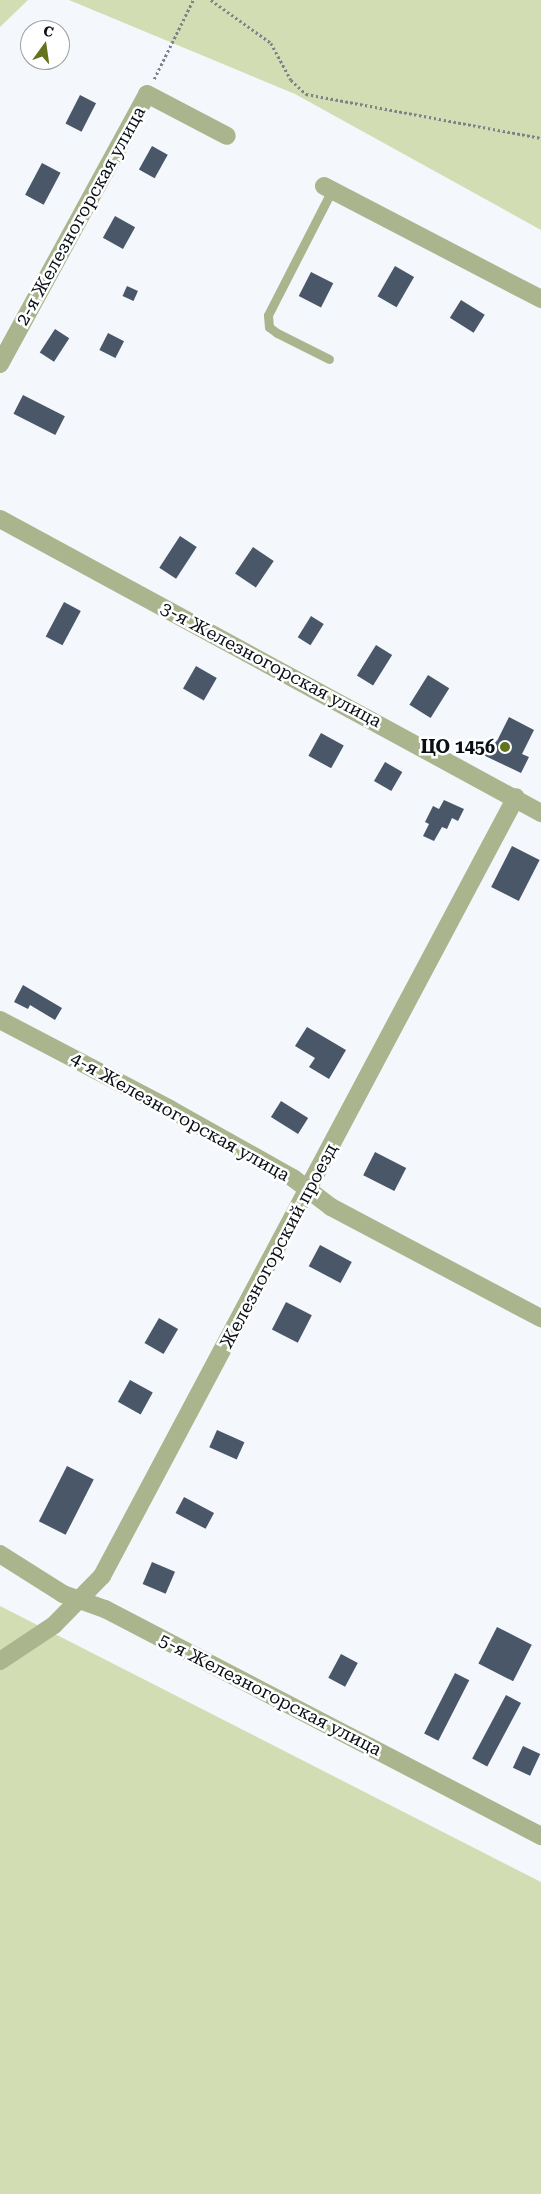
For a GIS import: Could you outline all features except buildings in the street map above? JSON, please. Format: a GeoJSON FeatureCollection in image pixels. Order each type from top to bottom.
{"type":"FeatureCollection","features":[{"type":"Feature","properties":{"kind":"street"},"geometry":{"type":"LineString","coordinates":[[147,94],[228,136]]}},
{"type":"Feature","properties":{"kind":"street","name":"2-я Железногорская улица"},"geometry":{"type":"LineString","coordinates":[[0,364],[147,94]]}},
{"type":"Feature","properties":{"kind":"street"},"geometry":{"type":"LineString","coordinates":[[328,188],[541,299]]}},
{"type":"Feature","properties":{"kind":"street","name":"3-я Железногорская улица"},"geometry":{"type":"LineString","coordinates":[[0,519],[541,812]]}},
{"type":"Feature","properties":{"kind":"street","name":"Железногорский проезд"},"geometry":{"type":"LineString","coordinates":[[0,1660],[54,1625],[102,1576],[131,1526],[516,797]]}},
{"type":"Feature","properties":{"kind":"street","name":"4-я Железногорская улица"},"geometry":{"type":"LineString","coordinates":[[0,1020],[253,1156],[308,1192],[541,1318]]}},
{"type":"Feature","properties":{"kind":"street","name":"5-я Железногорская улица"},"geometry":{"type":"LineString","coordinates":[[0,1554],[78,1602],[105,1609],[541,1836]]}},
{"type":"Feature","properties":{"kind":"lane"},"geometry":{"type":"LineString","coordinates":[[328,188],[268,315],[269,326],[277,333],[329,359]]}},
{"type":"Feature","properties":{"kind":"path"},"geometry":{"type":"LineString","coordinates":[[147,94],[193,0]]}},
{"type":"Feature","properties":{"kind":"path"},"geometry":{"type":"LineString","coordinates":[[211,0],[271,43],[290,80],[306,94],[541,138]]}},
{"type":"Feature","properties":{"kind":"green space"},"geometry":{"type":"Polygon","coordinates":[[[0,0],[28,0],[0,27],[0,0]]]}},
{"type":"Feature","properties":{"kind":"green space"},"geometry":{"type":"Polygon","coordinates":[[[69,0],[541,0],[541,230],[295,94],[69,0]]]}},
{"type":"Feature","properties":{"kind":"green space"},"geometry":{"type":"Polygon","coordinates":[[[0,1606],[541,1882],[541,2194],[0,2194],[0,1606]]]}},
{"type":"Feature","properties":{"kind":"place","name":"ЦО 1456"},"geometry":{"type":"Point","coordinates":[505,747]}}]}
